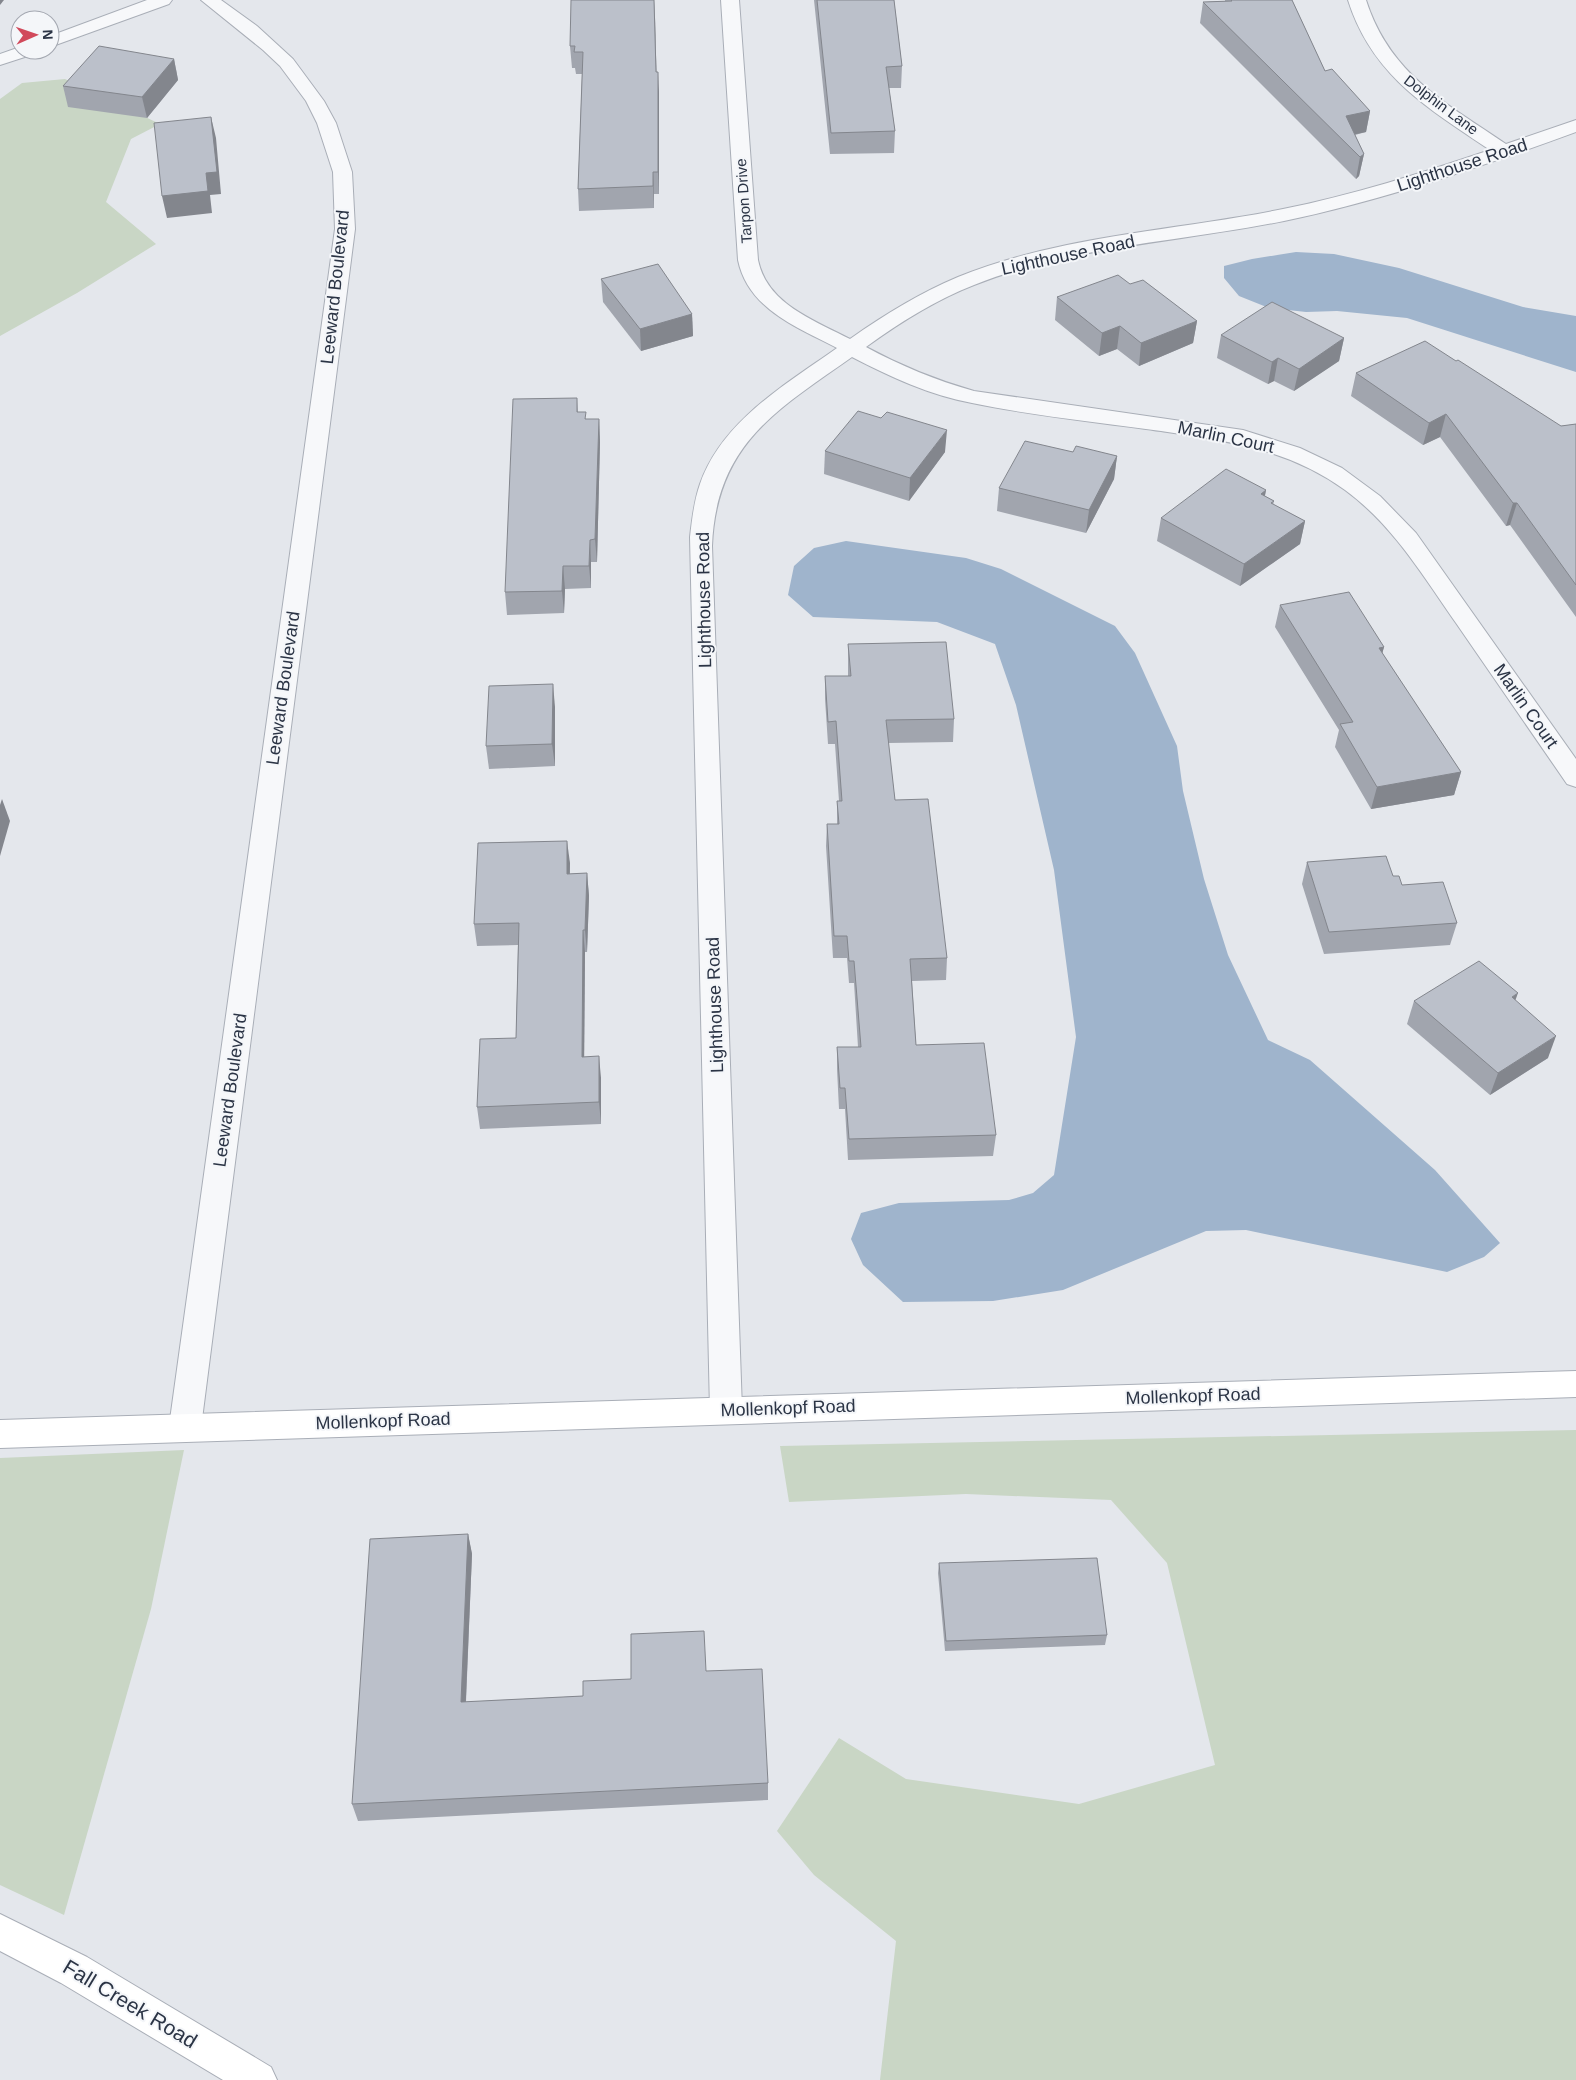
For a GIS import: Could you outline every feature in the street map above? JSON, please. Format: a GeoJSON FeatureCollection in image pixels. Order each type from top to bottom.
{"type":"FeatureCollection","features":[{"type":"Feature","properties":{"kind":"street"},"geometry":{"type":"LineString","coordinates":[[60,38],[163,0]]}},
{"type":"Feature","properties":{"kind":"street","name":"Leeward Boulevard"},"geometry":{"type":"LineString","coordinates":[[185,1427],[345,229],[343,191],[345,182],[341,173],[334,139],[314,98],[304,83],[267,41],[210,0]]}},
{"type":"Feature","properties":{"kind":"street","name":"Tarpon Drive"},"geometry":{"type":"LineString","coordinates":[[730,0],[748,260],[751,275],[773,303],[800,321],[852,348]]}},
{"type":"Feature","properties":{"kind":"street","name":"Dolphin Lane"},"geometry":{"type":"LineString","coordinates":[[1357,0],[1374,40],[1398,72],[1423,96],[1505,152]]}},
{"type":"Feature","properties":{"kind":"street","name":"Lighthouse Road"},"geometry":{"type":"LineString","coordinates":[[726,1410],[703,559],[700,546],[703,519],[712,481],[724,457],[742,434],[773,404],[852,348],[925,301],[997,270],[1061,253],[1234,224],[1330,205],[1420,181],[1576,126]]}},
{"type":"Feature","properties":{"kind":"street","name":"Marlin Court"},"geometry":{"type":"LineString","coordinates":[[852,348],[899,373],[950,392],[972,397],[1243,437],[1289,452],[1349,480],[1387,513],[1408,538],[1576,778]]}},
{"type":"Feature","properties":{"kind":"street","name":"Mollenkopf Road"},"geometry":{"type":"LineString","coordinates":[[0,1434],[1576,1384]]}},
{"type":"Feature","properties":{"kind":"street","name":"Fall Creek Road"},"geometry":{"type":"LineString","coordinates":[[0,1932],[74,1970],[214,2054],[235,2064],[258,2080]]}},
{"type":"Feature","properties":{"kind":"green space"},"geometry":{"type":"Polygon","coordinates":[[[65,79],[160,124],[131,139],[106,202],[156,244],[77,293],[0,336],[0,99],[22,83],[65,79]]]}},
{"type":"Feature","properties":{"kind":"green space"},"geometry":{"type":"Polygon","coordinates":[[[1576,1430],[1576,2080],[880,2080],[896,1941],[814,1875],[777,1831],[839,1738],[906,1779],[1079,1804],[1215,1765],[1167,1563],[1111,1500],[966,1494],[789,1502],[780,1446],[1576,1430]]]}},
{"type":"Feature","properties":{"kind":"green space"},"geometry":{"type":"Polygon","coordinates":[[[184,1450],[151,1609],[64,1915],[0,1885],[0,1458],[184,1450]]]}},
{"type":"Feature","properties":{"kind":"water"},"geometry":{"type":"Polygon","coordinates":[[[1296,252],[1334,254],[1399,268],[1523,307],[1576,316],[1576,372],[1407,318],[1337,311],[1306,312],[1269,308],[1239,296],[1224,278],[1224,266],[1252,259],[1296,252]]]}},
{"type":"Feature","properties":{"kind":"water"},"geometry":{"type":"Polygon","coordinates":[[[846,541],[966,558],[1001,569],[1115,626],[1135,653],[1177,746],[1183,791],[1204,879],[1228,955],[1268,1040],[1310,1060],[1435,1170],[1500,1243],[1484,1257],[1447,1272],[1246,1230],[1206,1231],[1063,1290],[993,1301],[903,1302],[863,1265],[851,1239],[861,1213],[899,1203],[1009,1200],[1033,1193],[1054,1175],[1076,1037],[1054,870],[1016,705],[995,644],[937,622],[813,617],[788,595],[794,566],[814,548],[846,541]]]}},
{"type":"Feature","properties":{"kind":"building"},"geometry":{"type":"Polygon","coordinates":[[[571,0],[654,0],[656,72],[658,72],[658,172],[653,172],[653,186],[578,189],[583,52],[574,52],[575,46],[570,46],[571,0]]]}},
{"type":"Feature","properties":{"kind":"building"},"geometry":{"type":"Polygon","coordinates":[[[817,0],[894,0],[902,66],[886,67],[895,131],[831,133],[817,0]]]}},
{"type":"Feature","properties":{"kind":"building"},"geometry":{"type":"Polygon","coordinates":[[[1292,0],[1325,71],[1332,69],[1370,111],[1346,116],[1364,154],[1360,157],[1203,2],[1292,0]]]}},
{"type":"Feature","properties":{"kind":"building"},"geometry":{"type":"Polygon","coordinates":[[[99,46],[174,59],[142,97],[63,86],[99,46]]]}},
{"type":"Feature","properties":{"kind":"building"},"geometry":{"type":"Polygon","coordinates":[[[211,117],[217,172],[206,173],[208,191],[162,196],[154,123],[211,117]]]}},
{"type":"Feature","properties":{"kind":"building"},"geometry":{"type":"Polygon","coordinates":[[[658,264],[692,314],[640,329],[601,279],[658,264]]]}},
{"type":"Feature","properties":{"kind":"building"},"geometry":{"type":"Polygon","coordinates":[[[1118,275],[1130,284],[1143,280],[1197,321],[1141,343],[1120,326],[1102,333],[1057,297],[1118,275]]]}},
{"type":"Feature","properties":{"kind":"building"},"geometry":{"type":"Polygon","coordinates":[[[1272,302],[1344,338],[1299,369],[1278,358],[1272,362],[1221,335],[1272,302]]]}},
{"type":"Feature","properties":{"kind":"building"},"geometry":{"type":"Polygon","coordinates":[[[1425,341],[1561,426],[1576,424],[1576,585],[1517,503],[1513,503],[1446,414],[1429,423],[1356,373],[1425,341]]]}},
{"type":"Feature","properties":{"kind":"building"},"geometry":{"type":"Polygon","coordinates":[[[577,398],[577,412],[586,412],[585,419],[599,419],[595,539],[590,540],[589,566],[563,566],[562,591],[505,592],[513,399],[577,398]]]}},
{"type":"Feature","properties":{"kind":"building"},"geometry":{"type":"Polygon","coordinates":[[[858,411],[881,418],[887,412],[947,430],[910,478],[825,451],[858,411]]]}},
{"type":"Feature","properties":{"kind":"building"},"geometry":{"type":"Polygon","coordinates":[[[1025,441],[1073,452],[1076,446],[1117,456],[1089,510],[999,488],[1025,441]]]}},
{"type":"Feature","properties":{"kind":"building"},"geometry":{"type":"Polygon","coordinates":[[[1226,469],[1266,490],[1261,494],[1274,501],[1271,503],[1305,521],[1244,564],[1161,518],[1226,469]]]}},
{"type":"Feature","properties":{"kind":"building"},"geometry":{"type":"Polygon","coordinates":[[[1349,592],[1384,647],[1379,648],[1461,772],[1377,787],[1340,724],[1353,722],[1280,605],[1349,592]]]}},
{"type":"Feature","properties":{"kind":"building"},"geometry":{"type":"Polygon","coordinates":[[[946,642],[954,719],[886,720],[895,800],[928,799],[947,958],[910,959],[916,1045],[984,1043],[996,1135],[849,1139],[845,1088],[840,1088],[837,1047],[861,1047],[854,961],[849,961],[847,936],[834,936],[827,824],[839,824],[837,801],[842,801],[836,721],[828,722],[825,676],[851,676],[848,644],[946,642]]]}},
{"type":"Feature","properties":{"kind":"building"},"geometry":{"type":"Polygon","coordinates":[[[553,684],[552,744],[486,746],[489,686],[553,684]]]}},
{"type":"Feature","properties":{"kind":"building"},"geometry":{"type":"Polygon","coordinates":[[[567,841],[567,874],[587,873],[585,930],[583,930],[582,1057],[599,1056],[599,1102],[477,1107],[480,1039],[516,1038],[519,923],[474,924],[478,843],[567,841]]]}},
{"type":"Feature","properties":{"kind":"building"},"geometry":{"type":"Polygon","coordinates":[[[1386,856],[1393,876],[1399,876],[1402,885],[1443,882],[1457,923],[1329,932],[1307,862],[1386,856]]]}},
{"type":"Feature","properties":{"kind":"building"},"geometry":{"type":"Polygon","coordinates":[[[1479,961],[1518,993],[1512,997],[1556,1036],[1498,1073],[1414,1001],[1479,961]]]}},
{"type":"Feature","properties":{"kind":"building"},"geometry":{"type":"Polygon","coordinates":[[[468,1534],[461,1702],[583,1696],[583,1681],[631,1679],[631,1634],[704,1631],[706,1671],[762,1669],[768,1783],[352,1804],[370,1539],[468,1534]]]}},
{"type":"Feature","properties":{"kind":"building"},"geometry":{"type":"Polygon","coordinates":[[[1097,1558],[1107,1635],[946,1641],[939,1563],[1097,1558]]]}}]}
